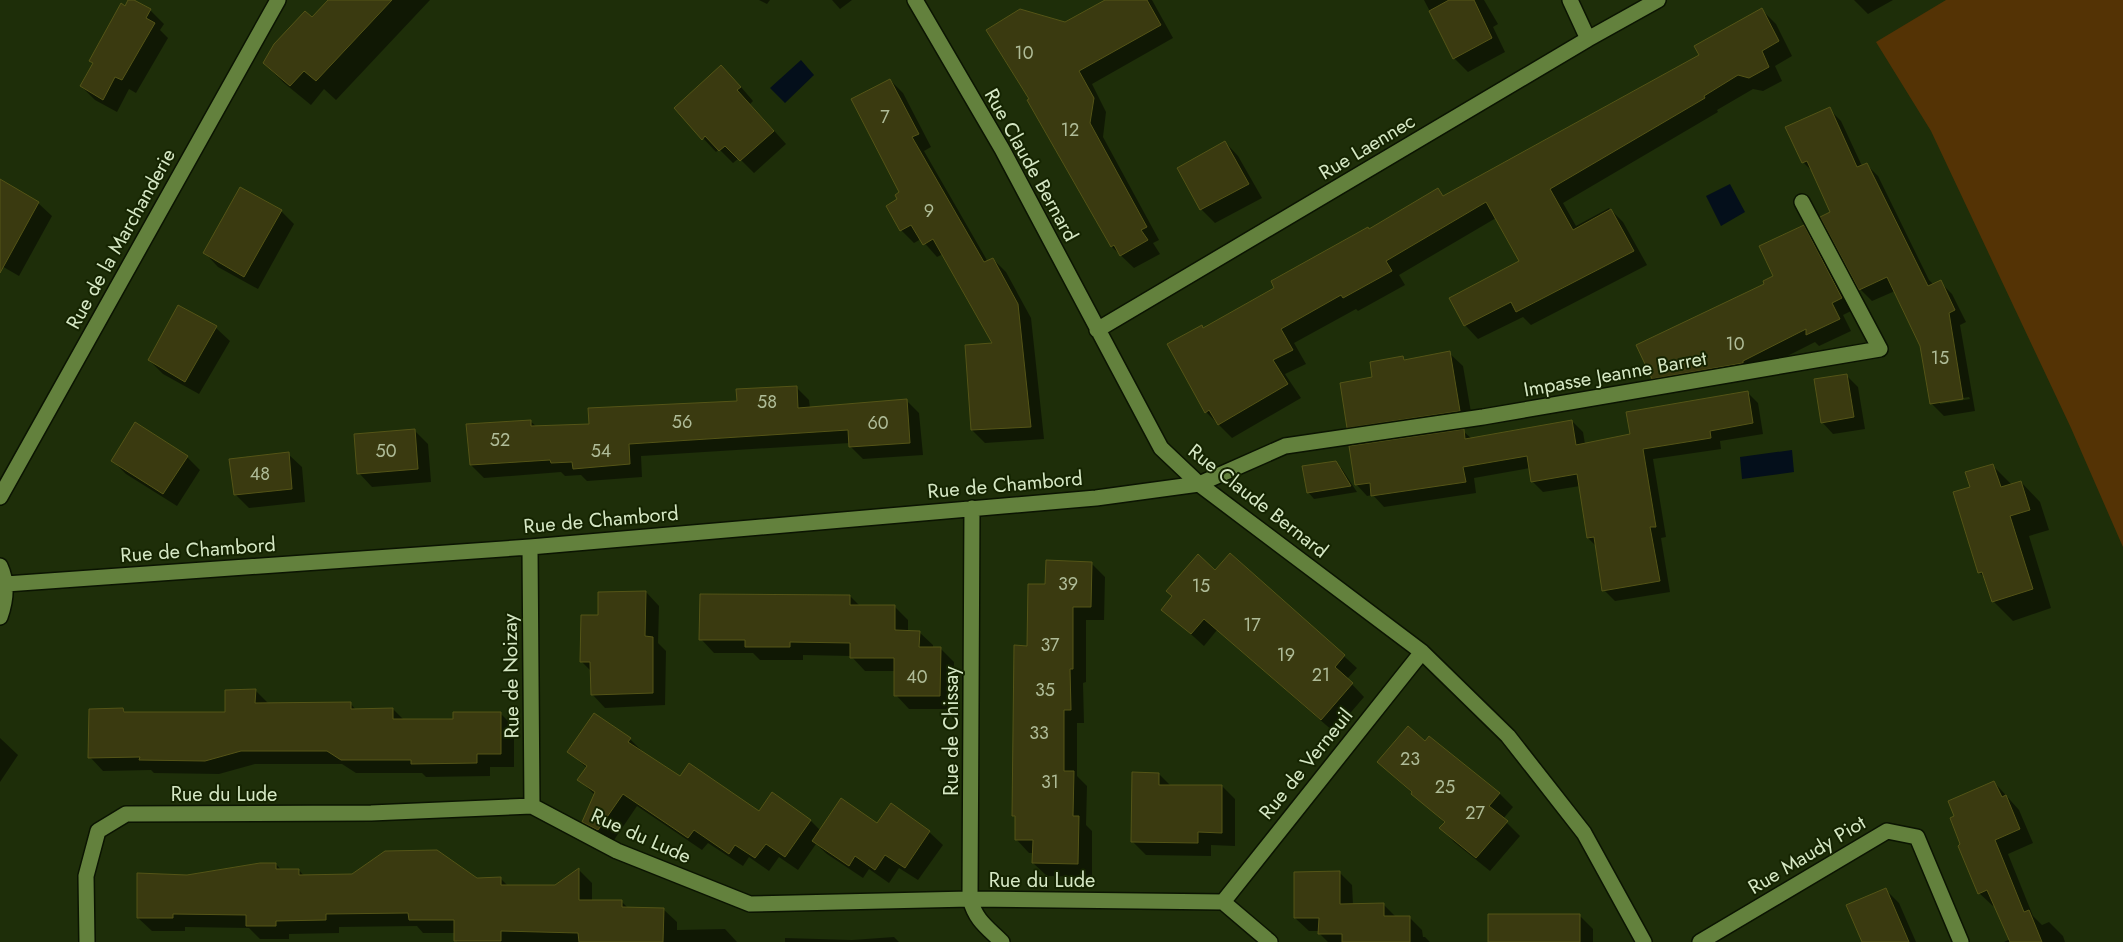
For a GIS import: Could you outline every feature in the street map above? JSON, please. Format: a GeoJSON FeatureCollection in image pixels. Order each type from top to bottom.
{"type":"FeatureCollection","features":[{"type":"Feature","properties":{"kind":"street","name":"Rue de la Marchanderie"},"geometry":{"type":"LineString","coordinates":[[0,497],[278,0]]}},
{"type":"Feature","properties":{"kind":"street","name":"Rue Claude Bernard"},"geometry":{"type":"LineString","coordinates":[[915,0],[1002,149],[1161,448],[1199,484],[1422,652],[1508,736],[1584,833],[1644,942]]}},
{"type":"Feature","properties":{"kind":"street"},"geometry":{"type":"LineString","coordinates":[[1570,0],[1588,38]]}},
{"type":"Feature","properties":{"kind":"street","name":"Rue Laennec"},"geometry":{"type":"LineString","coordinates":[[1097,330],[1588,38],[1658,0]]}},
{"type":"Feature","properties":{"kind":"street","name":"Impasse Jeanne Barret"},"geometry":{"type":"LineString","coordinates":[[1199,484],[1285,446],[1483,417],[1880,349],[1802,202]]}},
{"type":"Feature","properties":{"kind":"street","name":"Rue de Chambord"},"geometry":{"type":"LineString","coordinates":[[6,584],[530,547],[1096,498],[1199,484]]}},
{"type":"Feature","properties":{"kind":"street","name":"Rue de Chissay"},"geometry":{"type":"LineString","coordinates":[[972,508],[970,899],[973,912],[980,922],[1002,942]]}},
{"type":"Feature","properties":{"kind":"street","name":"Rue de Noizay"},"geometry":{"type":"LineString","coordinates":[[530,547],[532,806]]}},
{"type":"Feature","properties":{"kind":"street"},"geometry":{"type":"LineString","coordinates":[[0,566],[6,584],[5,600],[0,617]]}},
{"type":"Feature","properties":{"kind":"street","name":"Rue de Verneuil"},"geometry":{"type":"LineString","coordinates":[[1222,902],[1422,652]]}},
{"type":"Feature","properties":{"kind":"street","name":"Rue du Lude"},"geometry":{"type":"LineString","coordinates":[[87,942],[86,876],[98,831],[126,814],[371,812],[532,806],[618,851],[750,904],[970,899],[1222,902]]}},
{"type":"Feature","properties":{"kind":"street","name":"Rue Maudy Piot"},"geometry":{"type":"LineString","coordinates":[[1700,942],[1887,831],[1917,836],[1961,942]]}},
{"type":"Feature","properties":{"kind":"street"},"geometry":{"type":"LineString","coordinates":[[1222,902],[1270,942]]}},
{"type":"Feature","properties":{"kind":"shaded area"},"geometry":{"type":"Polygon","coordinates":[[[1946,0],[2123,0],[2123,547],[2071,428],[1931,131],[1876,42],[1946,0]]]}},
{"type":"Feature","properties":{"kind":"water"},"geometry":{"type":"Polygon","coordinates":[[[801,60],[814,75],[785,103],[770,88],[801,60]]]}},
{"type":"Feature","properties":{"kind":"water"},"geometry":{"type":"Polygon","coordinates":[[[1730,184],[1745,212],[1721,226],[1706,196],[1730,184]]]}},
{"type":"Feature","properties":{"kind":"water"},"geometry":{"type":"Polygon","coordinates":[[[1792,450],[1794,472],[1742,479],[1740,457],[1792,450]]]}},
{"type":"Feature","properties":{"kind":"building"},"geometry":{"type":"Polygon","coordinates":[[[128,0],[134,0],[151,9],[146,18],[155,23],[122,80],[115,77],[103,100],[80,86],[93,63],[89,61],[121,3],[125,6],[128,0]]]}},
{"type":"Feature","properties":{"kind":"building"},"geometry":{"type":"Polygon","coordinates":[[[328,0],[392,0],[316,81],[304,71],[290,86],[263,63],[274,44],[305,11],[312,17],[328,0]]]}},
{"type":"Feature","properties":{"kind":"building"},"geometry":{"type":"Polygon","coordinates":[[[1105,0],[1147,0],[1161,25],[1079,71],[1094,98],[1090,123],[1147,227],[1141,230],[1148,240],[1120,256],[1114,245],[1111,247],[1027,100],[1029,99],[986,30],[1020,9],[1065,22],[1105,0]]]}},
{"type":"Feature","properties":{"kind":"building"},"geometry":{"type":"Polygon","coordinates":[[[1449,0],[1474,0],[1492,38],[1453,59],[1429,11],[1449,0]]]}},
{"type":"Feature","properties":{"kind":"building"},"geometry":{"type":"Polygon","coordinates":[[[1762,8],[1779,41],[1762,51],[1769,67],[1749,78],[1738,75],[1704,96],[1705,98],[1550,189],[1573,230],[1611,209],[1634,251],[1516,312],[1511,302],[1464,326],[1449,298],[1519,261],[1486,202],[1386,261],[1392,271],[1343,298],[1341,295],[1281,329],[1293,350],[1273,360],[1288,384],[1218,425],[1209,410],[1205,413],[1167,344],[1202,325],[1203,328],[1274,288],[1271,281],[1368,227],[1369,229],[1438,188],[1443,196],[1699,55],[1694,46],[1762,8]]]}},
{"type":"Feature","properties":{"kind":"building"},"geometry":{"type":"Polygon","coordinates":[[[721,65],[741,87],[737,90],[774,131],[740,161],[725,146],[719,151],[705,136],[702,140],[674,108],[721,65]]]}},
{"type":"Feature","properties":{"kind":"building"},"geometry":{"type":"Polygon","coordinates":[[[890,79],[919,134],[912,137],[984,262],[993,258],[1018,304],[1031,427],[971,430],[965,345],[992,343],[933,239],[923,245],[911,225],[900,231],[886,206],[897,199],[895,195],[899,192],[851,99],[890,79]]]}},
{"type":"Feature","properties":{"kind":"building"},"geometry":{"type":"Polygon","coordinates":[[[1830,107],[1857,167],[1867,163],[1928,286],[1941,280],[1955,310],[1949,313],[1963,399],[1930,404],[1920,346],[1887,277],[1859,290],[1820,217],[1830,212],[1807,161],[1802,163],[1785,127],[1830,107]]]}},
{"type":"Feature","properties":{"kind":"building"},"geometry":{"type":"Polygon","coordinates":[[[1225,141],[1249,184],[1200,210],[1177,168],[1225,141]]]}},
{"type":"Feature","properties":{"kind":"building"},"geometry":{"type":"Polygon","coordinates":[[[0,179],[39,202],[0,273],[0,179]]]}},
{"type":"Feature","properties":{"kind":"building"},"geometry":{"type":"Polygon","coordinates":[[[240,187],[282,210],[244,277],[203,253],[240,187]]]}},
{"type":"Feature","properties":{"kind":"building"},"geometry":{"type":"Polygon","coordinates":[[[1804,225],[1842,298],[1832,303],[1840,319],[1806,335],[1806,329],[1743,361],[1743,363],[1652,379],[1636,345],[1764,284],[1763,281],[1773,276],[1759,246],[1804,225]]]}},
{"type":"Feature","properties":{"kind":"building"},"geometry":{"type":"Polygon","coordinates":[[[178,305],[217,326],[185,382],[148,360],[178,305]]]}},
{"type":"Feature","properties":{"kind":"building"},"geometry":{"type":"Polygon","coordinates":[[[1450,351],[1460,411],[1347,428],[1340,383],[1372,377],[1370,362],[1403,356],[1404,360],[1450,351]]]}},
{"type":"Feature","properties":{"kind":"building"},"geometry":{"type":"Polygon","coordinates":[[[1847,374],[1854,417],[1821,423],[1814,379],[1847,374]]]}},
{"type":"Feature","properties":{"kind":"building"},"geometry":{"type":"Polygon","coordinates":[[[797,386],[798,408],[907,399],[910,443],[849,447],[848,430],[629,444],[630,464],[573,469],[572,462],[551,463],[550,460],[470,465],[466,424],[531,420],[531,426],[589,424],[588,408],[737,401],[736,389],[797,386]]]}},
{"type":"Feature","properties":{"kind":"building"},"geometry":{"type":"Polygon","coordinates":[[[1748,391],[1753,423],[1710,431],[1711,438],[1643,449],[1656,527],[1650,527],[1660,581],[1602,591],[1594,537],[1587,538],[1577,474],[1531,482],[1527,456],[1463,467],[1466,482],[1371,496],[1370,483],[1355,485],[1349,446],[1464,429],[1465,439],[1572,420],[1576,445],[1630,434],[1626,412],[1748,391]]]}},
{"type":"Feature","properties":{"kind":"building"},"geometry":{"type":"Polygon","coordinates":[[[135,422],[188,456],[163,494],[111,461],[135,422]]]}},
{"type":"Feature","properties":{"kind":"building"},"geometry":{"type":"Polygon","coordinates":[[[415,429],[418,469],[357,474],[354,434],[415,429]]]}},
{"type":"Feature","properties":{"kind":"building"},"geometry":{"type":"Polygon","coordinates":[[[289,452],[292,489],[234,495],[229,459],[289,452]]]}},
{"type":"Feature","properties":{"kind":"building"},"geometry":{"type":"Polygon","coordinates":[[[1336,461],[1351,486],[1307,493],[1302,466],[1336,461]]]}},
{"type":"Feature","properties":{"kind":"building"},"geometry":{"type":"Polygon","coordinates":[[[1993,464],[2001,487],[2021,481],[2030,510],[2010,516],[2033,589],[1992,602],[1982,572],[1978,573],[1953,492],[1970,487],[1965,472],[1993,464]]]}},
{"type":"Feature","properties":{"kind":"building"},"geometry":{"type":"Polygon","coordinates":[[[1230,553],[1345,655],[1335,667],[1353,683],[1321,720],[1204,619],[1191,634],[1161,610],[1172,596],[1166,591],[1198,554],[1215,570],[1230,553]]]}},
{"type":"Feature","properties":{"kind":"building"},"geometry":{"type":"Polygon","coordinates":[[[1046,560],[1092,562],[1091,607],[1073,607],[1073,669],[1070,669],[1071,710],[1064,710],[1064,771],[1074,771],[1073,816],[1079,816],[1078,864],[1032,863],[1033,840],[1015,840],[1015,816],[1012,816],[1014,645],[1027,646],[1028,584],[1045,584],[1046,560]]]}},
{"type":"Feature","properties":{"kind":"building"},"geometry":{"type":"Polygon","coordinates":[[[646,591],[645,636],[653,637],[653,693],[591,695],[590,662],[580,662],[581,615],[598,615],[598,592],[646,591]]]}},
{"type":"Feature","properties":{"kind":"building"},"geometry":{"type":"Polygon","coordinates":[[[700,594],[850,595],[850,605],[895,605],[895,630],[920,631],[919,647],[941,647],[940,696],[894,696],[894,658],[850,658],[850,643],[790,642],[790,647],[745,647],[745,640],[699,640],[700,594]]]}},
{"type":"Feature","properties":{"kind":"building"},"geometry":{"type":"Polygon","coordinates":[[[256,689],[255,703],[351,702],[351,709],[393,708],[393,719],[453,719],[453,712],[501,712],[501,754],[477,754],[477,763],[411,764],[411,760],[341,760],[327,751],[241,751],[205,761],[139,760],[140,757],[88,758],[89,709],[123,708],[124,712],[225,712],[225,690],[256,689]]]}},
{"type":"Feature","properties":{"kind":"building"},"geometry":{"type":"Polygon","coordinates":[[[594,713],[631,738],[628,742],[680,776],[689,763],[759,811],[772,792],[811,820],[785,857],[766,844],[755,858],[735,845],[729,854],[694,830],[688,838],[623,794],[598,830],[582,822],[595,792],[577,780],[587,766],[567,752],[594,713]]]}},
{"type":"Feature","properties":{"kind":"building"},"geometry":{"type":"Polygon","coordinates":[[[1408,726],[1425,741],[1429,736],[1500,793],[1489,806],[1508,821],[1476,858],[1439,828],[1445,822],[1377,762],[1408,726]]]}},
{"type":"Feature","properties":{"kind":"building"},"geometry":{"type":"Polygon","coordinates":[[[1132,772],[1159,773],[1159,785],[1222,785],[1222,833],[1198,832],[1198,843],[1131,842],[1132,772]]]}},
{"type":"Feature","properties":{"kind":"building"},"geometry":{"type":"Polygon","coordinates":[[[1994,781],[2002,797],[2006,795],[2020,829],[1995,840],[2024,912],[2029,910],[2042,942],[2010,942],[1987,890],[1978,894],[1958,846],[1960,844],[1950,818],[1954,816],[1948,801],[1994,781]]]}},
{"type":"Feature","properties":{"kind":"building"},"geometry":{"type":"Polygon","coordinates":[[[841,798],[877,823],[891,803],[930,831],[905,868],[885,855],[875,870],[855,856],[849,866],[812,841],[841,798]]]}},
{"type":"Feature","properties":{"kind":"building"},"geometry":{"type":"Polygon","coordinates":[[[437,850],[477,878],[501,877],[501,885],[555,885],[579,868],[579,900],[622,900],[622,907],[664,908],[663,942],[579,942],[578,933],[501,931],[501,941],[454,941],[454,920],[409,920],[408,913],[326,914],[326,920],[276,921],[276,926],[246,926],[246,915],[173,914],[173,918],[137,918],[137,873],[187,875],[260,863],[276,863],[276,869],[299,869],[299,875],[352,874],[385,851],[437,850]]]}},
{"type":"Feature","properties":{"kind":"building"},"geometry":{"type":"Polygon","coordinates":[[[1340,871],[1340,904],[1384,903],[1384,916],[1410,916],[1410,942],[1342,942],[1342,934],[1318,934],[1319,918],[1294,918],[1294,872],[1340,871]]]}},
{"type":"Feature","properties":{"kind":"building"},"geometry":{"type":"Polygon","coordinates":[[[1886,888],[1909,942],[1862,942],[1846,905],[1886,888]]]}},
{"type":"Feature","properties":{"kind":"building"},"geometry":{"type":"Polygon","coordinates":[[[1488,914],[1580,914],[1580,942],[1488,942],[1488,914]]]}}]}
